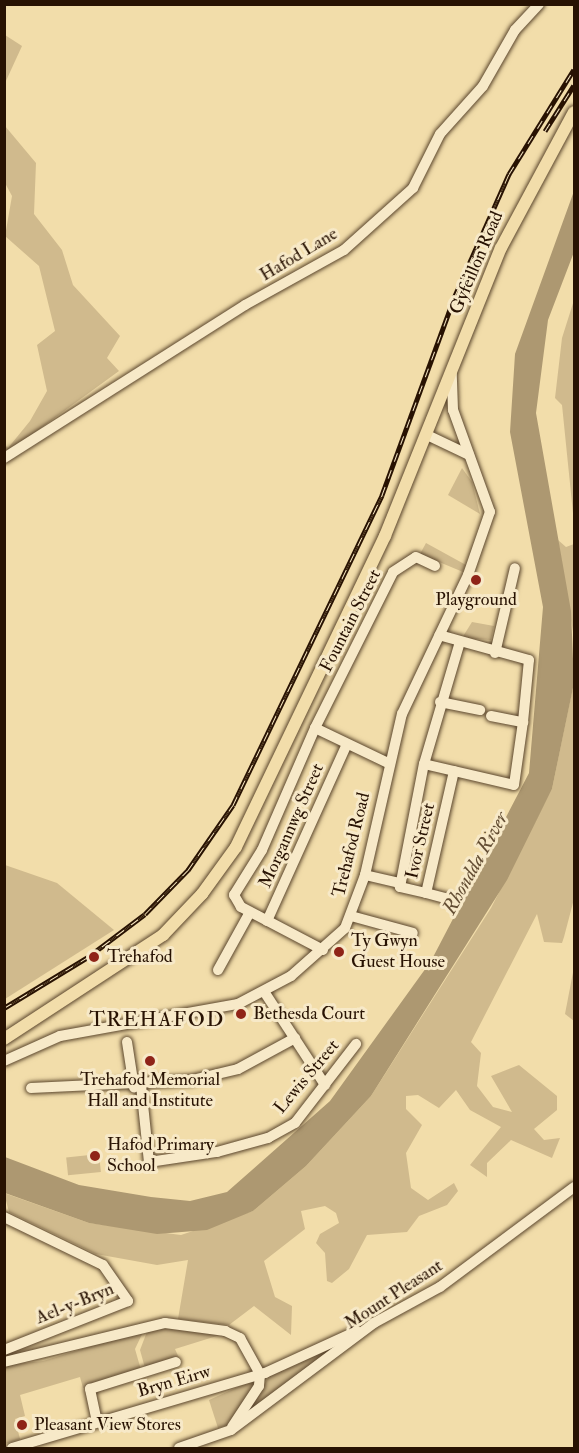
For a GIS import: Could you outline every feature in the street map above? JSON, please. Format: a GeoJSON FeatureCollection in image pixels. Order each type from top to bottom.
{"type":"FeatureCollection","features":[{"type":"Feature","properties":{"kind":"main road","name":"Gyfeillon Road"},"geometry":{"type":"LineString","coordinates":[[4,1039],[140,954],[220,873],[251,822],[429,436],[452,372],[523,199],[574,112]]}},
{"type":"Feature","properties":{"kind":"street","name":"Hafod Lane"},"geometry":{"type":"LineString","coordinates":[[4,458],[245,305],[344,250],[413,188],[440,134],[483,86],[516,30],[539,4]]}},
{"type":"Feature","properties":{"kind":"street","name":"Trehafod Road"},"geometry":{"type":"LineString","coordinates":[[4,1061],[60,1036],[208,1011],[265,993],[323,950],[351,916],[365,875],[388,763],[405,706],[479,550],[490,512],[453,410],[452,372]]}},
{"type":"Feature","properties":{"kind":"street"},"geometry":{"type":"LineString","coordinates":[[429,436],[469,455]]}},
{"type":"Feature","properties":{"kind":"street","name":"Fountain Street"},"geometry":{"type":"LineString","coordinates":[[315,728],[393,572],[416,557],[435,566]]}},
{"type":"Feature","properties":{"kind":"street"},"geometry":{"type":"LineString","coordinates":[[495,653],[515,568]]}},
{"type":"Feature","properties":{"kind":"street"},"geometry":{"type":"LineString","coordinates":[[424,764],[514,785],[523,722],[529,660],[459,645],[439,635]]}},
{"type":"Feature","properties":{"kind":"street"},"geometry":{"type":"LineString","coordinates":[[400,885],[424,764],[440,702],[459,645]]}},
{"type":"Feature","properties":{"kind":"street"},"geometry":{"type":"LineString","coordinates":[[440,702],[480,710]]}},
{"type":"Feature","properties":{"kind":"street"},"geometry":{"type":"LineString","coordinates":[[491,716],[523,722]]}},
{"type":"Feature","properties":{"kind":"street"},"geometry":{"type":"LineString","coordinates":[[323,950],[250,912],[234,895],[262,850],[315,728],[388,763]]}},
{"type":"Feature","properties":{"kind":"street","name":"Morgannwg Street"},"geometry":{"type":"LineString","coordinates":[[267,921],[347,744]]}},
{"type":"Feature","properties":{"kind":"street","name":"Ivor Street"},"geometry":{"type":"LineString","coordinates":[[365,875],[426,893],[454,771]]}},
{"type":"Feature","properties":{"kind":"street"},"geometry":{"type":"LineString","coordinates":[[426,893],[448,899]]}},
{"type":"Feature","properties":{"kind":"street"},"geometry":{"type":"LineString","coordinates":[[218,970],[250,912]]}},
{"type":"Feature","properties":{"kind":"street"},"geometry":{"type":"LineString","coordinates":[[351,916],[413,933]]}},
{"type":"Feature","properties":{"kind":"street"},"geometry":{"type":"LineString","coordinates":[[265,993],[324,1085]]}},
{"type":"Feature","properties":{"kind":"street"},"geometry":{"type":"LineString","coordinates":[[31,1088],[137,1086],[238,1069],[295,1038]]}},
{"type":"Feature","properties":{"kind":"street"},"geometry":{"type":"LineString","coordinates":[[127,1042],[137,1086]]}},
{"type":"Feature","properties":{"kind":"street","name":"Lewis Street"},"geometry":{"type":"LineString","coordinates":[[137,1086],[149,1162],[268,1138],[295,1122],[356,1044]]}},
{"type":"Feature","properties":{"kind":"street","name":"Mount Pleasant"},"geometry":{"type":"LineString","coordinates":[[179,1449],[231,1430],[374,1323],[440,1287],[574,1187]]}},
{"type":"Feature","properties":{"kind":"street","name":"Ael-y-Bryn"},"geometry":{"type":"LineString","coordinates":[[4,1216],[103,1265],[128,1301],[4,1350]]}},
{"type":"Feature","properties":{"kind":"street"},"geometry":{"type":"LineString","coordinates":[[4,1362],[45,1357],[165,1323],[225,1331],[240,1338],[260,1374],[259,1386],[231,1430]]}},
{"type":"Feature","properties":{"kind":"street","name":"Bryn Eirw"},"geometry":{"type":"LineString","coordinates":[[19,1447],[260,1374],[374,1323]]}},
{"type":"Feature","properties":{"kind":"street"},"geometry":{"type":"LineString","coordinates":[[97,1422],[90,1389],[176,1362]]}},
{"type":"Feature","properties":{"kind":"shaded area"},"geometry":{"type":"Polygon","coordinates":[[[5,35],[22,46],[5,83],[5,35]]]}},
{"type":"Feature","properties":{"kind":"shaded area"},"geometry":{"type":"Polygon","coordinates":[[[5,126],[36,163],[34,214],[62,250],[73,285],[120,336],[107,358],[119,371],[5,454],[4,444],[8,448],[30,421],[47,391],[37,345],[55,331],[39,266],[5,236],[12,196],[5,183],[5,126]]]}},
{"type":"Feature","properties":{"kind":"shaded area"},"geometry":{"type":"Polygon","coordinates":[[[574,191],[574,252],[548,320],[536,413],[571,611],[574,683],[552,789],[507,880],[371,1096],[306,1166],[253,1211],[207,1230],[157,1234],[89,1223],[5,1193],[5,1157],[79,1185],[151,1197],[190,1201],[227,1192],[330,1101],[431,961],[529,773],[543,607],[510,432],[515,354],[574,191]]]}},
{"type":"Feature","properties":{"kind":"shaded area"},"geometry":{"type":"Polygon","coordinates":[[[574,300],[574,523],[562,405],[555,398],[562,338],[574,300]]]}},
{"type":"Feature","properties":{"kind":"shaded area"},"geometry":{"type":"Polygon","coordinates":[[[462,468],[472,482],[480,514],[448,495],[462,468]]]}},
{"type":"Feature","properties":{"kind":"shaded area"},"geometry":{"type":"Polygon","coordinates":[[[558,540],[566,547],[574,544],[574,638],[558,540]]]}},
{"type":"Feature","properties":{"kind":"shaded area"},"geometry":{"type":"Polygon","coordinates":[[[426,543],[466,565],[463,572],[420,554],[426,543]]]}},
{"type":"Feature","properties":{"kind":"shaded area"},"geometry":{"type":"Polygon","coordinates":[[[472,622],[494,626],[491,640],[462,638],[472,622]]]}},
{"type":"Feature","properties":{"kind":"shaded area"},"geometry":{"type":"Polygon","coordinates":[[[574,682],[574,899],[564,937],[562,943],[544,942],[537,914],[471,1042],[481,1053],[477,1086],[493,1107],[512,1112],[491,1076],[519,1065],[557,1096],[557,1110],[534,1129],[544,1140],[560,1138],[552,1158],[511,1140],[487,1163],[487,1177],[470,1165],[501,1127],[470,1110],[456,1090],[439,1108],[418,1095],[406,1096],[406,1109],[422,1125],[406,1153],[411,1188],[428,1200],[454,1183],[458,1191],[447,1205],[419,1216],[407,1232],[367,1235],[349,1269],[332,1283],[327,1281],[325,1253],[316,1243],[320,1234],[339,1223],[336,1213],[325,1206],[301,1211],[305,1229],[264,1261],[275,1297],[292,1306],[291,1335],[254,1306],[229,1325],[178,1319],[188,1260],[157,1265],[96,1254],[9,1212],[4,1193],[89,1223],[181,1235],[253,1211],[306,1166],[371,1096],[491,908],[552,789],[574,682]]]}},
{"type":"Feature","properties":{"kind":"shaded area"},"geometry":{"type":"Polygon","coordinates":[[[5,865],[57,883],[114,930],[5,999],[5,865]]]}},
{"type":"Feature","properties":{"kind":"shaded area"},"geometry":{"type":"Polygon","coordinates":[[[574,967],[574,1021],[565,1014],[574,967]]]}},
{"type":"Feature","properties":{"kind":"shaded area"},"geometry":{"type":"Polygon","coordinates":[[[99,1154],[101,1172],[68,1175],[66,1157],[99,1154]]]}},
{"type":"Feature","properties":{"kind":"shaded area"},"geometry":{"type":"Polygon","coordinates":[[[166,1327],[231,1336],[238,1343],[220,1335],[175,1349],[179,1358],[145,1368],[140,1350],[148,1329],[166,1327]]]}},
{"type":"Feature","properties":{"kind":"shaded area"},"geometry":{"type":"Polygon","coordinates":[[[144,1330],[135,1349],[141,1370],[83,1388],[80,1377],[20,1395],[25,1416],[15,1419],[20,1439],[5,1444],[5,1365],[43,1361],[144,1330]]]}},
{"type":"Feature","properties":{"kind":"shaded area"},"geometry":{"type":"Polygon","coordinates":[[[356,1335],[239,1420],[271,1374],[356,1335]]]}},
{"type":"Feature","properties":{"kind":"shaded area"},"geometry":{"type":"Polygon","coordinates":[[[251,1381],[254,1386],[228,1425],[218,1428],[209,1400],[251,1381]]]}},
{"type":"Feature","properties":{"kind":"railway"},"geometry":{"type":"LineString","coordinates":[[4,1008],[88,957],[145,914],[188,870],[233,805],[382,495],[454,298],[509,174],[574,69]]}},
{"type":"Feature","properties":{"kind":"railway"},"geometry":{"type":"LineString","coordinates":[[545,131],[574,85]]}},
{"type":"Feature","properties":{"kind":"place","name":"Playground"},"geometry":{"type":"Point","coordinates":[476,580]}},
{"type":"Feature","properties":{"kind":"place","name":"Ty Gwyn Guest House"},"geometry":{"type":"Point","coordinates":[339,952]}},
{"type":"Feature","properties":{"kind":"place","name":"Trehafod"},"geometry":{"type":"Point","coordinates":[94,957]}},
{"type":"Feature","properties":{"kind":"place","name":"Bethesda Court"},"geometry":{"type":"Point","coordinates":[241,1014]}},
{"type":"Feature","properties":{"kind":"place","name":"Trehafod Memorial Hall and Institute"},"geometry":{"type":"Point","coordinates":[150,1061]}},
{"type":"Feature","properties":{"kind":"place","name":"Hafod Primary School"},"geometry":{"type":"Point","coordinates":[95,1156]}},
{"type":"Feature","properties":{"kind":"place","name":"Pleasant View Stores"},"geometry":{"type":"Point","coordinates":[22,1425]}},
{"type":"Feature","properties":{"kind":"district","name":"TREHAFOD"},"geometry":{"type":"Point","coordinates":[157,1020]}},
{"type":"Feature","properties":{"kind":"water label","name":"Rhondda River"},"geometry":{"type":"Point","coordinates":[475,863]}}]}
